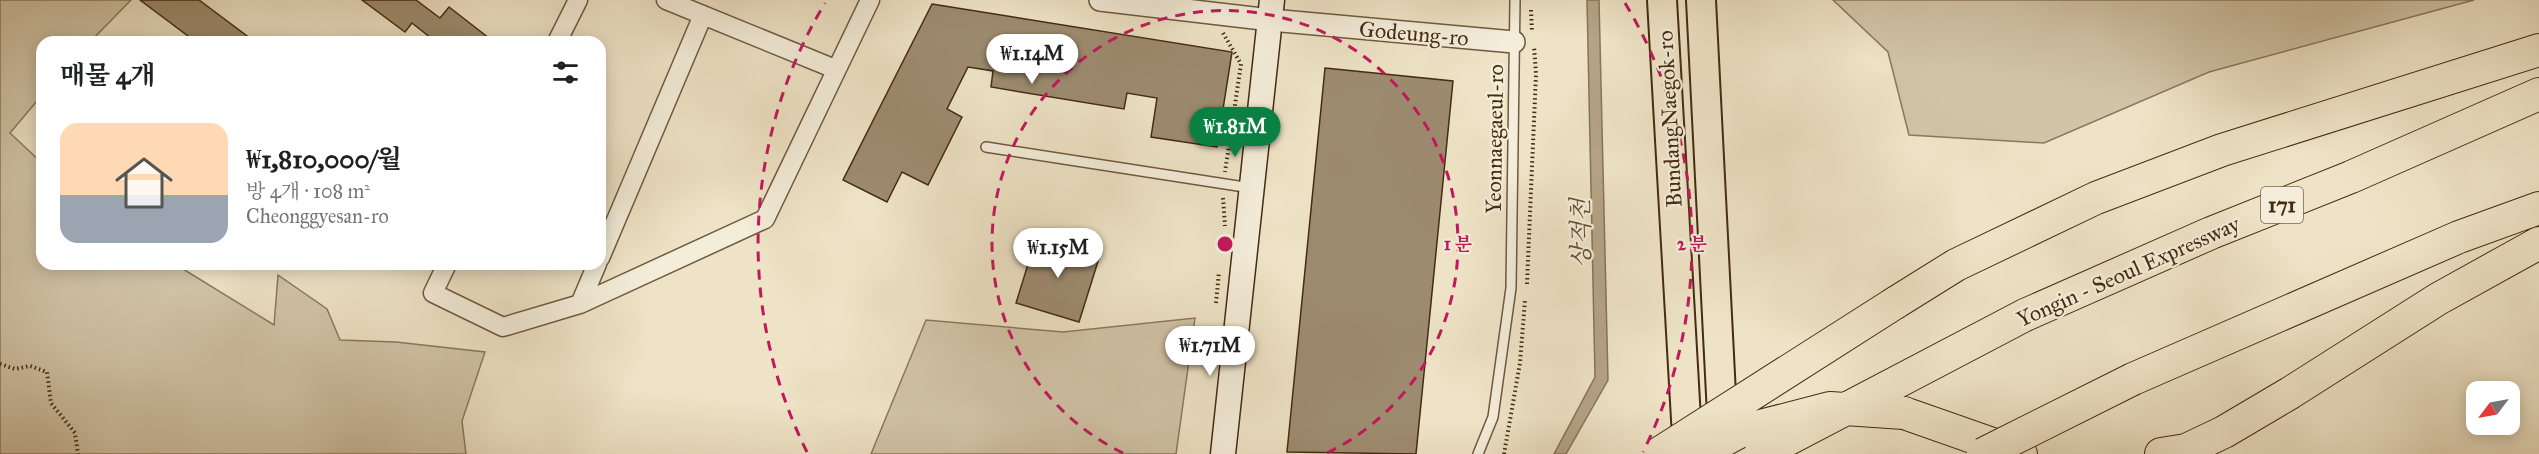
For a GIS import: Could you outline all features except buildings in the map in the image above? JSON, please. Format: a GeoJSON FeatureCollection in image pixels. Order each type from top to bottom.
{"type":"FeatureCollection","features":[{"type":"Feature","properties":{"kind":"highway","name":"BundangNaegok-ro"},"geometry":{"type":"LineString","coordinates":[[1662,0],[1688,454]]}},
{"type":"Feature","properties":{"kind":"highway","name":"BundangNaegok-ro"},"geometry":{"type":"LineString","coordinates":[[1701,0],[1725,454]]}},
{"type":"Feature","properties":{"kind":"highway"},"geometry":{"type":"LineString","coordinates":[[1658,454],[1956,265],[2096,198],[2222,150],[2539,50]]}},
{"type":"Feature","properties":{"kind":"highway","name":"Yongin - Seoul Expressway"},"geometry":{"type":"LineString","coordinates":[[1760,454],[2025,315],[2211,233],[2351,177],[2539,93]]}},
{"type":"Feature","properties":{"kind":"highway"},"geometry":{"type":"LineString","coordinates":[[1983,454],[2133,379],[2459,237],[2539,208]]}},
{"type":"Feature","properties":{"kind":"highway"},"geometry":{"type":"LineString","coordinates":[[2161,454],[2186,450],[2224,432],[2438,299],[2539,243]]}},
{"type":"Feature","properties":{"kind":"highway"},"geometry":{"type":"LineString","coordinates":[[1698,454],[1741,431],[1830,408],[1904,412],[2020,454]]}},
{"type":"Feature","properties":{"kind":"main road"},"geometry":{"type":"LineString","coordinates":[[1225,449],[1236,320],[1253,188],[1271,10]]}},
{"type":"Feature","properties":{"kind":"street"},"geometry":{"type":"LineString","coordinates":[[560,36],[578,0]]}},
{"type":"Feature","properties":{"kind":"street"},"geometry":{"type":"LineString","coordinates":[[666,0],[835,69]]}},
{"type":"Feature","properties":{"kind":"street"},"geometry":{"type":"LineString","coordinates":[[444,270],[433,293],[502,327],[580,304],[765,219],[870,0]]}},
{"type":"Feature","properties":{"kind":"street","name":"Godeung-ro"},"geometry":{"type":"LineString","coordinates":[[1100,0],[1221,14],[1271,10],[1514,42]]}},
{"type":"Feature","properties":{"kind":"street"},"geometry":{"type":"LineString","coordinates":[[606,244],[703,15]]}},
{"type":"Feature","properties":{"kind":"street"},"geometry":{"type":"LineString","coordinates":[[580,304],[594,270]]}},
{"type":"Feature","properties":{"kind":"lane","name":"Yeonnaegaeul-ro"},"geometry":{"type":"LineString","coordinates":[[1478,454],[1493,417],[1512,288],[1515,0]]}},
{"type":"Feature","properties":{"kind":"lane"},"geometry":{"type":"LineString","coordinates":[[987,147],[1253,188]]}},
{"type":"Feature","properties":{"kind":"path"},"geometry":{"type":"LineString","coordinates":[[1221,14],[1221,31],[1241,64],[1222,184],[1225,232]]}},
{"type":"Feature","properties":{"kind":"path"},"geometry":{"type":"LineString","coordinates":[[0,364],[15,369],[30,366],[47,372],[51,403],[75,434],[78,454]]}},
{"type":"Feature","properties":{"kind":"shaded area"},"geometry":{"type":"Polygon","coordinates":[[[0,0],[131,0],[96,36],[36,36],[36,102],[10,133],[36,157],[36,270],[185,270],[274,325],[278,275],[327,309],[340,340],[396,342],[485,352],[462,421],[466,454],[0,454],[0,0]]]}},
{"type":"Feature","properties":{"kind":"shaded area"},"geometry":{"type":"Polygon","coordinates":[[[1587,0],[1599,0],[1608,380],[1566,454],[1554,454],[1595,377],[1587,0]]]}},
{"type":"Feature","properties":{"kind":"shaded area"},"geometry":{"type":"Polygon","coordinates":[[[1833,0],[2474,0],[2209,72],[2044,143],[1909,135],[1888,52],[1833,0]]]}},
{"type":"Feature","properties":{"kind":"shaded area"},"geometry":{"type":"Polygon","coordinates":[[[1195,318],[1176,454],[871,454],[926,320],[1063,332],[1195,318]]]}},
{"type":"Feature","properties":{"kind":"water label","name":"상적천"},"geometry":{"type":"Point","coordinates":[1581,233]}}]}
